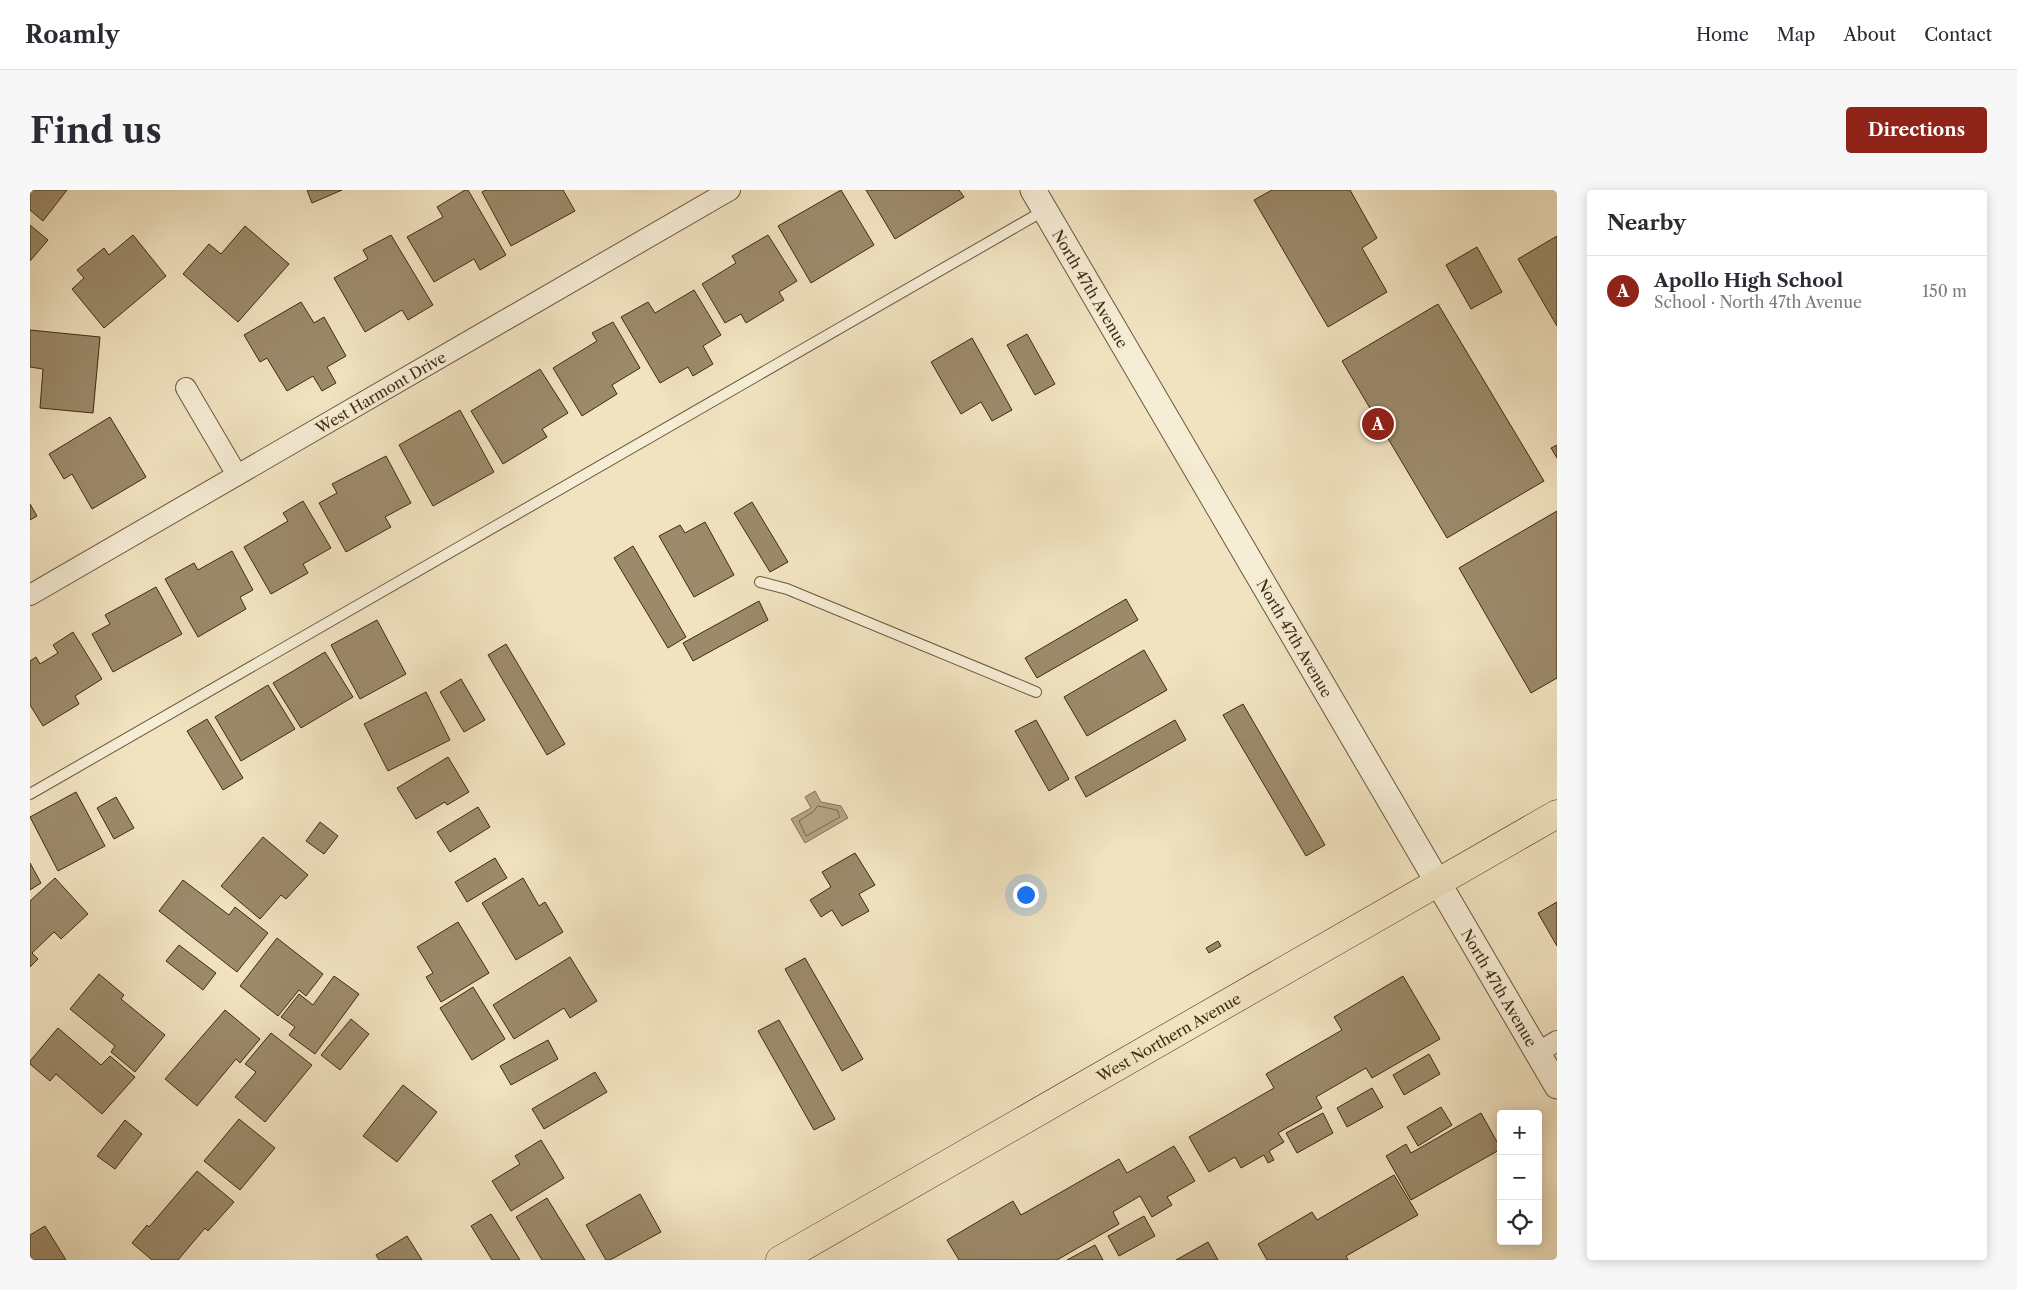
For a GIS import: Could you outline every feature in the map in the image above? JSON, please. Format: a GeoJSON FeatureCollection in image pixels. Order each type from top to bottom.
{"type":"FeatureCollection","features":[{"type":"Feature","properties":{"kind":"main road","name":"West Northern Avenue"},"geometry":{"type":"LineString","coordinates":[[780,1260],[1557,814]]}},
{"type":"Feature","properties":{"kind":"street","name":"West Harmont Drive"},"geometry":{"type":"LineString","coordinates":[[30,595],[730,190]]}},
{"type":"Feature","properties":{"kind":"street","name":"North 47th Avenue"},"geometry":{"type":"LineString","coordinates":[[1039,200],[1437,883],[1547,1047],[1557,1086]]}},
{"type":"Feature","properties":{"kind":"street"},"geometry":{"type":"LineString","coordinates":[[186,388],[238,475]]}},
{"type":"Feature","properties":{"kind":"lane"},"geometry":{"type":"LineString","coordinates":[[30,794],[1039,200]]}},
{"type":"Feature","properties":{"kind":"lane"},"geometry":{"type":"LineString","coordinates":[[760,582],[788,589],[1036,692]]}},
{"type":"Feature","properties":{"kind":"water"},"geometry":{"type":"Polygon","coordinates":[[[815,791],[821,802],[841,806],[848,818],[805,843],[791,819],[811,808],[805,797],[815,791]]]}},
{"type":"Feature","properties":{"kind":"building"},"geometry":{"type":"Polygon","coordinates":[[[30,190],[67,190],[43,221],[30,210],[30,190]]]}},
{"type":"Feature","properties":{"kind":"building"},"geometry":{"type":"Polygon","coordinates":[[[307,190],[342,190],[312,203],[307,190]]]}},
{"type":"Feature","properties":{"kind":"building"},"geometry":{"type":"Polygon","coordinates":[[[468,190],[506,255],[480,270],[474,259],[434,282],[407,237],[443,217],[437,207],[468,190]]]}},
{"type":"Feature","properties":{"kind":"building"},"geometry":{"type":"Polygon","coordinates":[[[486,190],[563,190],[575,211],[511,246],[482,192],[486,190]]]}},
{"type":"Feature","properties":{"kind":"building"},"geometry":{"type":"Polygon","coordinates":[[[841,190],[874,245],[811,283],[778,226],[841,190]]]}},
{"type":"Feature","properties":{"kind":"building"},"geometry":{"type":"Polygon","coordinates":[[[866,190],[959,190],[964,197],[895,239],[866,190]]]}},
{"type":"Feature","properties":{"kind":"building"},"geometry":{"type":"Polygon","coordinates":[[[1272,190],[1350,190],[1377,238],[1362,248],[1387,292],[1328,327],[1254,200],[1272,190]]]}},
{"type":"Feature","properties":{"kind":"building"},"geometry":{"type":"Polygon","coordinates":[[[30,225],[48,240],[30,261],[30,225]]]}},
{"type":"Feature","properties":{"kind":"building"},"geometry":{"type":"Polygon","coordinates":[[[245,226],[289,264],[238,322],[183,274],[209,244],[221,254],[245,226]]]}},
{"type":"Feature","properties":{"kind":"building"},"geometry":{"type":"Polygon","coordinates":[[[133,235],[166,276],[104,328],[72,289],[84,278],[77,270],[104,248],[109,255],[133,235]]]}},
{"type":"Feature","properties":{"kind":"building"},"geometry":{"type":"Polygon","coordinates":[[[391,235],[433,305],[408,320],[402,310],[365,332],[334,278],[368,259],[363,250],[391,235]]]}},
{"type":"Feature","properties":{"kind":"building"},"geometry":{"type":"Polygon","coordinates":[[[768,235],[797,281],[779,292],[784,300],[746,323],[741,314],[725,323],[702,284],[736,263],[732,256],[768,235]]]}},
{"type":"Feature","properties":{"kind":"building"},"geometry":{"type":"Polygon","coordinates":[[[1557,236],[1557,326],[1518,259],[1557,236]]]}},
{"type":"Feature","properties":{"kind":"building"},"geometry":{"type":"Polygon","coordinates":[[[1477,247],[1502,292],[1471,309],[1446,265],[1477,247]]]}},
{"type":"Feature","properties":{"kind":"building"},"geometry":{"type":"Polygon","coordinates":[[[694,290],[721,335],[703,346],[713,364],[693,376],[688,367],[660,383],[621,317],[648,302],[655,313],[694,290]]]}},
{"type":"Feature","properties":{"kind":"building"},"geometry":{"type":"Polygon","coordinates":[[[301,302],[314,323],[324,317],[346,356],[327,367],[336,383],[322,391],[313,376],[287,391],[267,358],[260,362],[244,335],[301,302]]]}},
{"type":"Feature","properties":{"kind":"building"},"geometry":{"type":"Polygon","coordinates":[[[1438,304],[1544,481],[1447,538],[1342,361],[1438,304]]]}},
{"type":"Feature","properties":{"kind":"building"},"geometry":{"type":"Polygon","coordinates":[[[613,322],[640,368],[612,385],[617,394],[582,416],[553,368],[597,341],[592,333],[613,322]]]}},
{"type":"Feature","properties":{"kind":"building"},"geometry":{"type":"Polygon","coordinates":[[[30,330],[100,337],[93,413],[40,408],[43,369],[30,367],[30,330]]]}},
{"type":"Feature","properties":{"kind":"building"},"geometry":{"type":"Polygon","coordinates":[[[1027,334],[1055,384],[1035,395],[1007,345],[1027,334]]]}},
{"type":"Feature","properties":{"kind":"building"},"geometry":{"type":"Polygon","coordinates":[[[972,338],[1012,410],[992,421],[981,402],[961,414],[931,362],[972,338]]]}},
{"type":"Feature","properties":{"kind":"building"},"geometry":{"type":"Polygon","coordinates":[[[540,369],[568,413],[542,429],[547,437],[503,464],[471,411],[540,369]]]}},
{"type":"Feature","properties":{"kind":"building"},"geometry":{"type":"Polygon","coordinates":[[[460,410],[494,472],[433,506],[399,445],[460,410]]]}},
{"type":"Feature","properties":{"kind":"building"},"geometry":{"type":"Polygon","coordinates":[[[110,417],[146,477],[92,509],[72,474],[64,479],[49,454],[110,417]]]}},
{"type":"Feature","properties":{"kind":"building"},"geometry":{"type":"Polygon","coordinates":[[[1557,445],[1557,458],[1551,448],[1557,445]]]}},
{"type":"Feature","properties":{"kind":"building"},"geometry":{"type":"Polygon","coordinates":[[[386,456],[411,503],[385,517],[391,527],[346,552],[319,503],[337,493],[332,484],[386,456]]]}},
{"type":"Feature","properties":{"kind":"building"},"geometry":{"type":"Polygon","coordinates":[[[303,501],[331,548],[303,564],[308,573],[271,594],[244,547],[288,521],[283,513],[303,501]]]}},
{"type":"Feature","properties":{"kind":"building"},"geometry":{"type":"Polygon","coordinates":[[[752,502],[788,562],[770,572],[734,513],[752,502]]]}},
{"type":"Feature","properties":{"kind":"building"},"geometry":{"type":"Polygon","coordinates":[[[30,504],[37,516],[30,520],[30,504]]]}},
{"type":"Feature","properties":{"kind":"building"},"geometry":{"type":"Polygon","coordinates":[[[1557,511],[1557,678],[1531,693],[1459,568],[1557,511]]]}},
{"type":"Feature","properties":{"kind":"building"},"geometry":{"type":"Polygon","coordinates":[[[705,522],[734,575],[694,597],[659,536],[680,525],[685,533],[705,522]]]}},
{"type":"Feature","properties":{"kind":"building"},"geometry":{"type":"Polygon","coordinates":[[[633,546],[686,637],[668,648],[614,558],[633,546]]]}},
{"type":"Feature","properties":{"kind":"building"},"geometry":{"type":"Polygon","coordinates":[[[232,551],[253,590],[240,597],[246,609],[198,637],[165,579],[194,563],[198,570],[232,551]]]}},
{"type":"Feature","properties":{"kind":"building"},"geometry":{"type":"Polygon","coordinates":[[[156,587],[182,634],[113,672],[92,634],[110,624],[105,615],[156,587]]]}},
{"type":"Feature","properties":{"kind":"building"},"geometry":{"type":"Polygon","coordinates":[[[1126,599],[1138,620],[1037,678],[1025,658],[1126,599]]]}},
{"type":"Feature","properties":{"kind":"building"},"geometry":{"type":"Polygon","coordinates":[[[759,601],[768,620],[693,661],[683,643],[759,601]]]}},
{"type":"Feature","properties":{"kind":"building"},"geometry":{"type":"Polygon","coordinates":[[[377,620],[406,674],[360,699],[331,645],[377,620]]]}},
{"type":"Feature","properties":{"kind":"building"},"geometry":{"type":"Polygon","coordinates":[[[73,632],[102,679],[75,696],[79,704],[43,726],[30,705],[30,661],[36,657],[40,664],[58,653],[53,645],[73,632]]]}},
{"type":"Feature","properties":{"kind":"building"},"geometry":{"type":"Polygon","coordinates":[[[506,644],[565,744],[547,755],[488,655],[506,644]]]}},
{"type":"Feature","properties":{"kind":"building"},"geometry":{"type":"Polygon","coordinates":[[[1144,650],[1167,690],[1087,736],[1064,697],[1144,650]]]}},
{"type":"Feature","properties":{"kind":"building"},"geometry":{"type":"Polygon","coordinates":[[[325,652],[353,697],[301,728],[273,683],[325,652]]]}},
{"type":"Feature","properties":{"kind":"building"},"geometry":{"type":"Polygon","coordinates":[[[461,679],[485,720],[464,732],[440,692],[461,679]]]}},
{"type":"Feature","properties":{"kind":"building"},"geometry":{"type":"Polygon","coordinates":[[[268,685],[295,729],[241,761],[215,717],[268,685]]]}},
{"type":"Feature","properties":{"kind":"building"},"geometry":{"type":"Polygon","coordinates":[[[426,692],[450,740],[388,771],[364,724],[426,692]]]}},
{"type":"Feature","properties":{"kind":"building"},"geometry":{"type":"Polygon","coordinates":[[[1243,704],[1325,845],[1306,856],[1223,715],[1243,704]]]}},
{"type":"Feature","properties":{"kind":"building"},"geometry":{"type":"Polygon","coordinates":[[[207,719],[243,778],[223,790],[187,731],[207,719]]]}},
{"type":"Feature","properties":{"kind":"building"},"geometry":{"type":"Polygon","coordinates":[[[1036,720],[1069,779],[1049,791],[1015,731],[1036,720]]]}},
{"type":"Feature","properties":{"kind":"building"},"geometry":{"type":"Polygon","coordinates":[[[1175,720],[1186,740],[1086,797],[1075,777],[1175,720]]]}},
{"type":"Feature","properties":{"kind":"building"},"geometry":{"type":"Polygon","coordinates":[[[448,757],[469,792],[447,805],[445,802],[416,819],[397,788],[448,757]]]}},
{"type":"Feature","properties":{"kind":"building"},"geometry":{"type":"Polygon","coordinates":[[[76,792],[105,846],[58,871],[30,817],[76,792]]]}},
{"type":"Feature","properties":{"kind":"building"},"geometry":{"type":"Polygon","coordinates":[[[116,797],[134,828],[114,839],[97,808],[116,797]]]}},
{"type":"Feature","properties":{"kind":"building"},"geometry":{"type":"Polygon","coordinates":[[[478,807],[490,827],[450,852],[437,832],[478,807]]]}},
{"type":"Feature","properties":{"kind":"building"},"geometry":{"type":"Polygon","coordinates":[[[320,822],[338,836],[324,854],[306,841],[320,822]]]}},
{"type":"Feature","properties":{"kind":"building"},"geometry":{"type":"Polygon","coordinates":[[[263,837],[308,875],[286,899],[281,895],[260,919],[221,886],[263,837]]]}},
{"type":"Feature","properties":{"kind":"building"},"geometry":{"type":"Polygon","coordinates":[[[855,853],[875,885],[859,894],[869,911],[842,926],[832,910],[821,917],[810,900],[831,887],[822,872],[855,853]]]}},
{"type":"Feature","properties":{"kind":"building"},"geometry":{"type":"Polygon","coordinates":[[[495,858],[507,878],[467,902],[455,882],[495,858]]]}},
{"type":"Feature","properties":{"kind":"building"},"geometry":{"type":"Polygon","coordinates":[[[30,863],[41,883],[30,890],[30,863]]]}},
{"type":"Feature","properties":{"kind":"building"},"geometry":{"type":"Polygon","coordinates":[[[55,878],[88,914],[61,939],[54,932],[32,953],[38,959],[30,967],[30,901],[55,878]]]}},
{"type":"Feature","properties":{"kind":"building"},"geometry":{"type":"Polygon","coordinates":[[[523,878],[539,906],[545,902],[563,932],[516,960],[482,903],[523,878]]]}},
{"type":"Feature","properties":{"kind":"building"},"geometry":{"type":"Polygon","coordinates":[[[183,880],[229,915],[235,907],[268,933],[237,972],[159,911],[183,880]]]}},
{"type":"Feature","properties":{"kind":"building"},"geometry":{"type":"Polygon","coordinates":[[[1557,902],[1557,946],[1538,913],[1557,902]]]}},
{"type":"Feature","properties":{"kind":"building"},"geometry":{"type":"Polygon","coordinates":[[[458,922],[489,973],[441,1002],[426,977],[433,973],[417,947],[458,922]]]}},
{"type":"Feature","properties":{"kind":"building"},"geometry":{"type":"Polygon","coordinates":[[[277,938],[323,974],[306,996],[299,990],[278,1016],[240,986],[277,938]]]}},
{"type":"Feature","properties":{"kind":"building"},"geometry":{"type":"Polygon","coordinates":[[[1218,941],[1221,946],[1209,953],[1206,948],[1218,941]]]}},
{"type":"Feature","properties":{"kind":"building"},"geometry":{"type":"Polygon","coordinates":[[[179,945],[216,973],[203,990],[166,961],[179,945]]]}},
{"type":"Feature","properties":{"kind":"building"},"geometry":{"type":"Polygon","coordinates":[[[570,957],[597,1001],[570,1018],[564,1008],[514,1039],[493,1005],[570,957]]]}},
{"type":"Feature","properties":{"kind":"building"},"geometry":{"type":"Polygon","coordinates":[[[805,958],[863,1059],[842,1071],[785,969],[805,958]]]}},
{"type":"Feature","properties":{"kind":"building"},"geometry":{"type":"Polygon","coordinates":[[[99,974],[124,995],[121,999],[165,1035],[135,1072],[111,1052],[115,1046],[70,1009],[99,974]]]}},
{"type":"Feature","properties":{"kind":"building"},"geometry":{"type":"Polygon","coordinates":[[[334,976],[359,994],[315,1054],[289,1035],[295,1027],[281,1017],[299,994],[313,1005],[334,976]]]}},
{"type":"Feature","properties":{"kind":"building"},"geometry":{"type":"Polygon","coordinates":[[[1403,976],[1440,1039],[1372,1078],[1366,1068],[1316,1097],[1322,1108],[1278,1133],[1284,1142],[1269,1151],[1274,1160],[1268,1163],[1264,1155],[1241,1168],[1235,1157],[1209,1172],[1189,1137],[1274,1088],[1266,1074],[1342,1030],[1334,1017],[1403,976]]]}},
{"type":"Feature","properties":{"kind":"building"},"geometry":{"type":"Polygon","coordinates":[[[473,987],[505,1039],[472,1060],[440,1008],[473,987]]]}},
{"type":"Feature","properties":{"kind":"building"},"geometry":{"type":"Polygon","coordinates":[[[225,1010],[260,1039],[240,1063],[236,1059],[197,1106],[165,1079],[225,1010]]]}},
{"type":"Feature","properties":{"kind":"building"},"geometry":{"type":"Polygon","coordinates":[[[351,1019],[369,1034],[340,1070],[321,1055],[351,1019]]]}},
{"type":"Feature","properties":{"kind":"building"},"geometry":{"type":"Polygon","coordinates":[[[779,1020],[835,1119],[814,1130],[758,1031],[779,1020]]]}},
{"type":"Feature","properties":{"kind":"building"},"geometry":{"type":"Polygon","coordinates":[[[58,1028],[101,1065],[110,1056],[135,1077],[102,1114],[56,1074],[50,1081],[30,1064],[30,1061],[58,1028]]]}},
{"type":"Feature","properties":{"kind":"building"},"geometry":{"type":"Polygon","coordinates":[[[271,1033],[312,1065],[265,1122],[235,1097],[256,1072],[245,1064],[271,1033]]]}},
{"type":"Feature","properties":{"kind":"building"},"geometry":{"type":"Polygon","coordinates":[[[548,1040],[558,1059],[511,1085],[500,1066],[548,1040]]]}},
{"type":"Feature","properties":{"kind":"building"},"geometry":{"type":"Polygon","coordinates":[[[1429,1054],[1440,1074],[1404,1095],[1393,1075],[1429,1054]]]}},
{"type":"Feature","properties":{"kind":"building"},"geometry":{"type":"Polygon","coordinates":[[[595,1072],[607,1092],[544,1129],[532,1109],[595,1072]]]}},
{"type":"Feature","properties":{"kind":"building"},"geometry":{"type":"Polygon","coordinates":[[[403,1085],[437,1112],[397,1162],[363,1136],[403,1085]]]}},
{"type":"Feature","properties":{"kind":"building"},"geometry":{"type":"Polygon","coordinates":[[[1372,1088],[1383,1107],[1347,1127],[1337,1108],[1372,1088]]]}},
{"type":"Feature","properties":{"kind":"building"},"geometry":{"type":"Polygon","coordinates":[[[1441,1107],[1452,1125],[1418,1146],[1407,1127],[1441,1107]]]}},
{"type":"Feature","properties":{"kind":"building"},"geometry":{"type":"Polygon","coordinates":[[[1323,1113],[1333,1133],[1297,1153],[1286,1133],[1323,1113]]]}},
{"type":"Feature","properties":{"kind":"building"},"geometry":{"type":"Polygon","coordinates":[[[1481,1113],[1497,1142],[1497,1151],[1411,1200],[1386,1156],[1406,1144],[1411,1153],[1481,1113]]]}},
{"type":"Feature","properties":{"kind":"building"},"geometry":{"type":"Polygon","coordinates":[[[239,1119],[275,1148],[240,1190],[204,1161],[239,1119]]]}},
{"type":"Feature","properties":{"kind":"building"},"geometry":{"type":"Polygon","coordinates":[[[125,1120],[142,1134],[115,1169],[97,1156],[125,1120]]]}},
{"type":"Feature","properties":{"kind":"building"},"geometry":{"type":"Polygon","coordinates":[[[541,1140],[564,1178],[511,1211],[492,1181],[520,1164],[515,1156],[541,1140]]]}},
{"type":"Feature","properties":{"kind":"building"},"geometry":{"type":"Polygon","coordinates":[[[1174,1146],[1195,1181],[1167,1197],[1172,1205],[1152,1217],[1140,1196],[1113,1212],[1119,1224],[1057,1260],[959,1260],[947,1240],[1013,1201],[1021,1215],[1119,1159],[1127,1173],[1174,1146]]]}},
{"type":"Feature","properties":{"kind":"building"},"geometry":{"type":"Polygon","coordinates":[[[197,1171],[234,1202],[208,1231],[205,1228],[178,1260],[152,1260],[132,1243],[147,1225],[149,1227],[197,1171]]]}},
{"type":"Feature","properties":{"kind":"building"},"geometry":{"type":"Polygon","coordinates":[[[1394,1175],[1418,1215],[1346,1256],[1348,1260],[1267,1260],[1258,1244],[1312,1212],[1317,1220],[1394,1175]]]}},
{"type":"Feature","properties":{"kind":"building"},"geometry":{"type":"Polygon","coordinates":[[[640,1194],[661,1232],[610,1260],[606,1260],[586,1225],[640,1194]]]}},
{"type":"Feature","properties":{"kind":"building"},"geometry":{"type":"Polygon","coordinates":[[[547,1198],[585,1260],[542,1260],[516,1217],[547,1198]]]}},
{"type":"Feature","properties":{"kind":"building"},"geometry":{"type":"Polygon","coordinates":[[[491,1214],[520,1260],[492,1260],[471,1226],[491,1214]]]}},
{"type":"Feature","properties":{"kind":"building"},"geometry":{"type":"Polygon","coordinates":[[[1144,1216],[1155,1236],[1119,1256],[1108,1236],[1144,1216]]]}},
{"type":"Feature","properties":{"kind":"building"},"geometry":{"type":"Polygon","coordinates":[[[45,1226],[66,1260],[30,1260],[30,1235],[45,1226]]]}},
{"type":"Feature","properties":{"kind":"building"},"geometry":{"type":"Polygon","coordinates":[[[407,1236],[422,1260],[379,1260],[376,1255],[407,1236]]]}},
{"type":"Feature","properties":{"kind":"building"},"geometry":{"type":"Polygon","coordinates":[[[1208,1242],[1218,1260],[1176,1260],[1208,1242]]]}},
{"type":"Feature","properties":{"kind":"building"},"geometry":{"type":"Polygon","coordinates":[[[1095,1245],[1103,1260],[1067,1260],[1095,1245]]]}},
{"type":"Feature","properties":{"kind":"place","name":"Apollo High School"},"geometry":{"type":"Point","coordinates":[1378,424]}}]}
